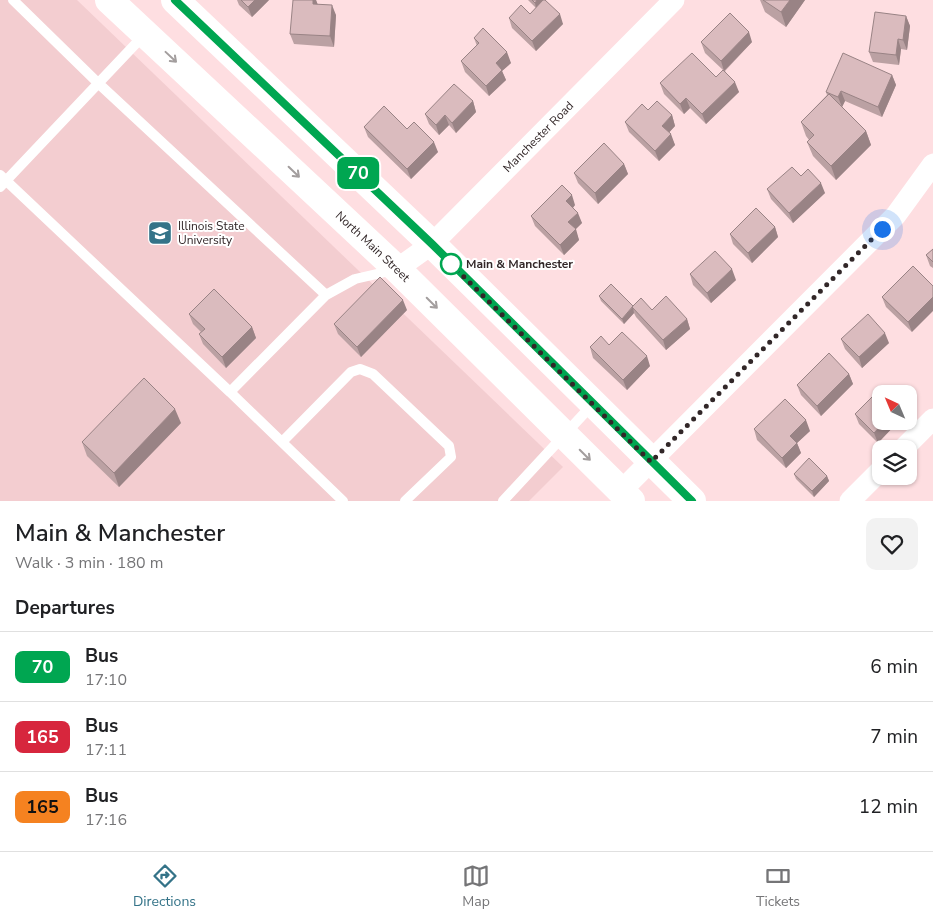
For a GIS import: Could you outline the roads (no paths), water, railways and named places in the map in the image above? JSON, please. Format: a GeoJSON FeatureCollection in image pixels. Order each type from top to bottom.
{"type":"FeatureCollection","features":[{"type":"Feature","properties":{"kind":"main road","name":"North Main Street"},"geometry":{"type":"LineString","coordinates":[[109,0],[397,269],[626,496]]}},
{"type":"Feature","properties":{"kind":"main road"},"geometry":{"type":"LineString","coordinates":[[175,0],[432,244],[592,405],[692,501]]}},
{"type":"Feature","properties":{"kind":"street","name":"Manchester Road"},"geometry":{"type":"LineString","coordinates":[[397,269],[432,244],[674,0]]}},
{"type":"Feature","properties":{"kind":"street"},"geometry":{"type":"LineString","coordinates":[[626,496],[651,462],[896,215],[933,164]]}},
{"type":"Feature","properties":{"kind":"street"},"geometry":{"type":"LineString","coordinates":[[912,440],[933,419]]}},
{"type":"Feature","properties":{"kind":"street"},"geometry":{"type":"LineString","coordinates":[[850,501],[872,479]]}},
{"type":"Feature","properties":{"kind":"lane"},"geometry":{"type":"LineString","coordinates":[[13,0],[98,83],[326,295]]}},
{"type":"Feature","properties":{"kind":"lane"},"geometry":{"type":"LineString","coordinates":[[145,33],[2,181],[230,392],[343,501]]}},
{"type":"Feature","properties":{"kind":"lane"},"geometry":{"type":"LineString","coordinates":[[230,392],[326,295],[356,279],[397,269]]}},
{"type":"Feature","properties":{"kind":"lane"},"geometry":{"type":"LineString","coordinates":[[282,442],[351,372],[360,369],[373,374],[452,451],[451,457],[405,501]]}},
{"type":"Feature","properties":{"kind":"lane"},"geometry":{"type":"LineString","coordinates":[[502,501],[592,405]]}},
{"type":"Feature","properties":{"kind":"place","name":"Illinois State University"},"geometry":{"type":"Point","coordinates":[160,233]}},
{"type":"Feature","properties":{"kind":"place","name":"Main & Manchester"},"geometry":{"type":"Point","coordinates":[451,264]}}]}
